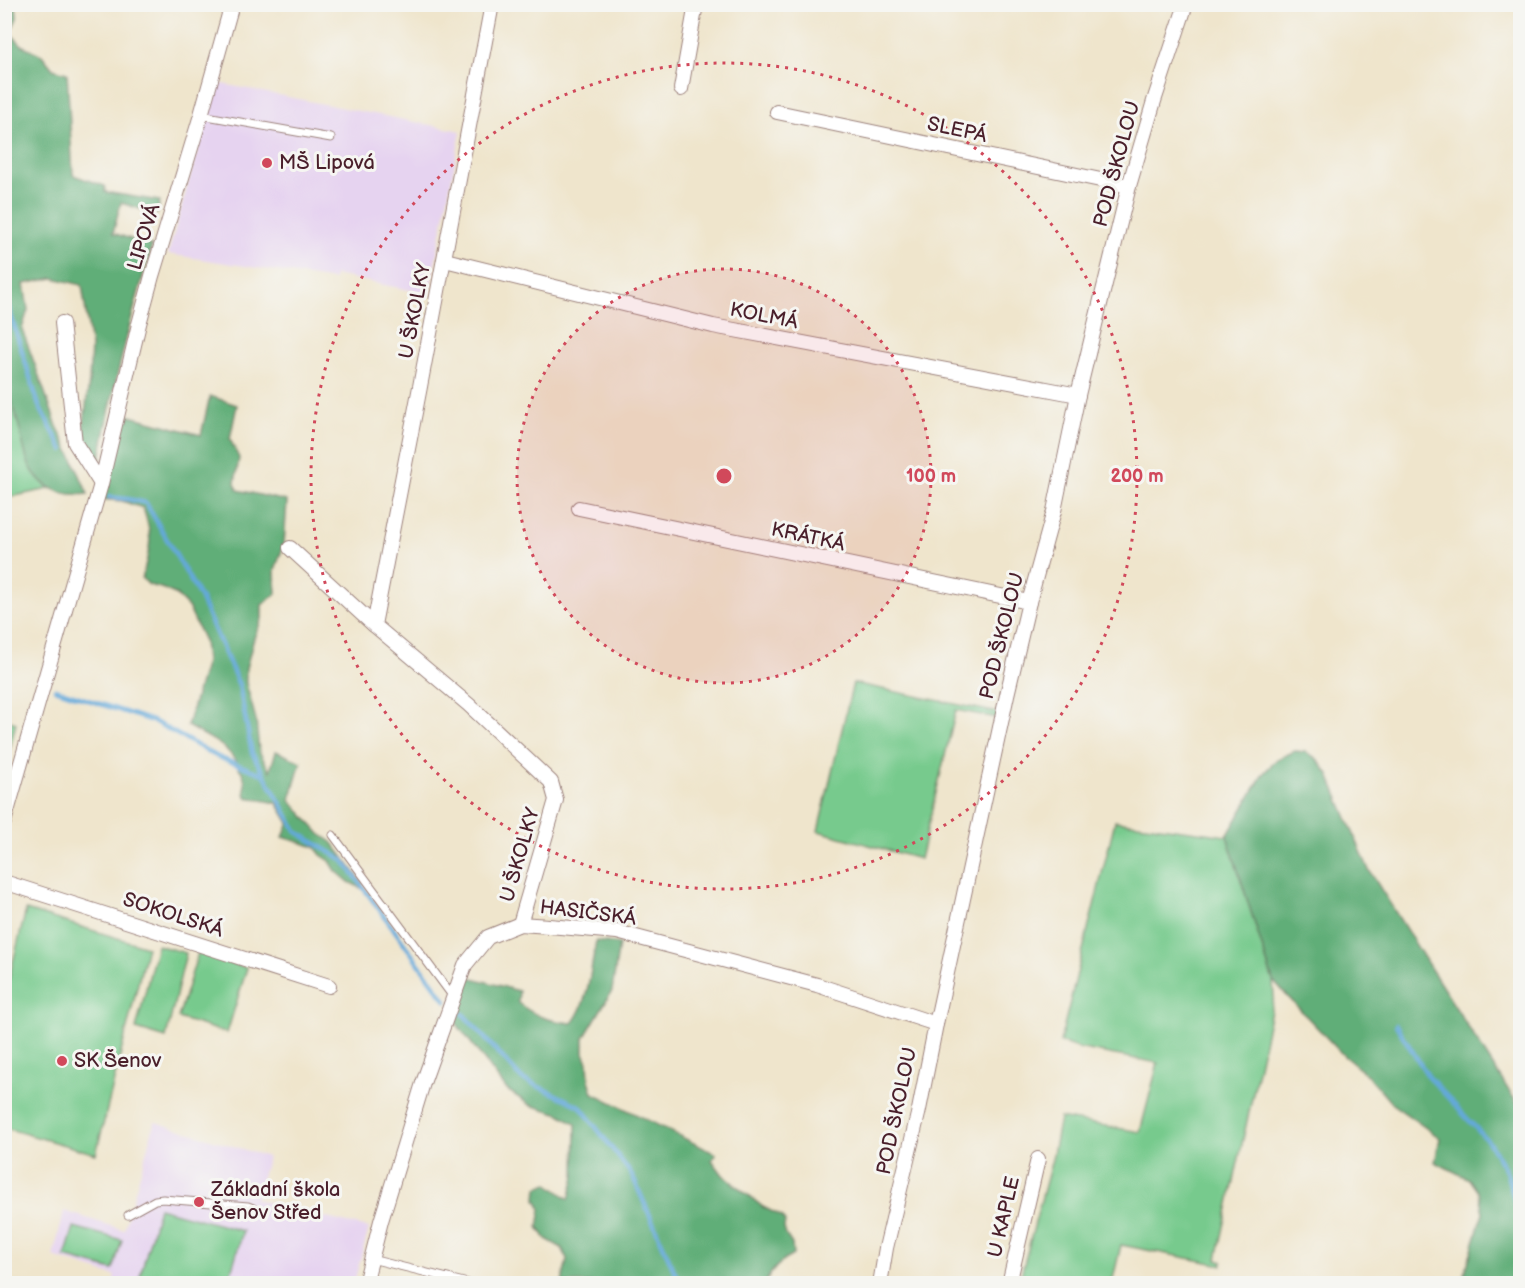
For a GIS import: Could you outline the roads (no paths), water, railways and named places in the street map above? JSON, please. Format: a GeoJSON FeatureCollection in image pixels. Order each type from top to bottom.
{"type":"FeatureCollection","features":[{"type":"Feature","properties":{"kind":"street","name":"LIPOVÁ"},"geometry":{"type":"LineString","coordinates":[[4,822],[101,484],[139,324],[232,4]]}},
{"type":"Feature","properties":{"kind":"street","name":"U ŠKOLKY"},"geometry":{"type":"LineString","coordinates":[[374,625],[492,4]]}},
{"type":"Feature","properties":{"kind":"street"},"geometry":{"type":"LineString","coordinates":[[681,89],[696,4]]}},
{"type":"Feature","properties":{"kind":"street","name":"POD ŠKOLOU"},"geometry":{"type":"LineString","coordinates":[[880,1284],[1007,695],[1054,511],[1078,395],[1129,186],[1186,4]]}},
{"type":"Feature","properties":{"kind":"street","name":"SLEPÁ"},"geometry":{"type":"LineString","coordinates":[[777,112],[1129,186]]}},
{"type":"Feature","properties":{"kind":"street","name":"KOLMÁ"},"geometry":{"type":"LineString","coordinates":[[445,260],[712,326],[1078,395]]}},
{"type":"Feature","properties":{"kind":"street"},"geometry":{"type":"LineString","coordinates":[[62,323],[75,442],[101,484]]}},
{"type":"Feature","properties":{"kind":"street","name":"KRÁTKÁ"},"geometry":{"type":"LineString","coordinates":[[579,508],[1029,602]]}},
{"type":"Feature","properties":{"kind":"street","name":"U ŠKOLKY"},"geometry":{"type":"LineString","coordinates":[[290,548],[374,625],[470,705],[551,782],[556,800],[520,924]]}},
{"type":"Feature","properties":{"kind":"street","name":"SOKOLSKÁ"},"geometry":{"type":"LineString","coordinates":[[4,882],[329,986]]}},
{"type":"Feature","properties":{"kind":"street","name":"HASIČSKÁ"},"geometry":{"type":"LineString","coordinates":[[365,1284],[381,1221],[423,1083],[453,997],[465,965],[488,937],[520,924],[618,932],[817,985],[936,1024]]}},
{"type":"Feature","properties":{"kind":"street","name":"U KAPLE"},"geometry":{"type":"LineString","coordinates":[[1009,1284],[1038,1159]]}},
{"type":"Feature","properties":{"kind":"lane"},"geometry":{"type":"LineString","coordinates":[[201,115],[331,138]]}},
{"type":"Feature","properties":{"kind":"lane"},"geometry":{"type":"LineString","coordinates":[[333,835],[453,997]]}},
{"type":"Feature","properties":{"kind":"lane"},"geometry":{"type":"LineString","coordinates":[[128,1215],[163,1198],[253,1208]]}},
{"type":"Feature","properties":{"kind":"lane"},"geometry":{"type":"LineString","coordinates":[[371,1259],[472,1284]]}},
{"type":"Feature","properties":{"kind":"waterway"},"geometry":{"type":"LineString","coordinates":[[4,293],[39,406],[63,450]]}},
{"type":"Feature","properties":{"kind":"waterway"},"geometry":{"type":"LineString","coordinates":[[109,497],[146,503],[200,597],[239,685],[252,753],[297,832],[343,860],[446,1001]]}},
{"type":"Feature","properties":{"kind":"waterway"},"geometry":{"type":"LineString","coordinates":[[55,689],[155,722],[218,757],[265,775]]}},
{"type":"Feature","properties":{"kind":"waterway"},"geometry":{"type":"LineString","coordinates":[[463,1014],[522,1079],[580,1106],[632,1175],[680,1284]]}},
{"type":"Feature","properties":{"kind":"waterway"},"geometry":{"type":"LineString","coordinates":[[1396,1025],[1428,1076],[1488,1141],[1506,1171],[1520,1218]]}},
{"type":"Feature","properties":{"kind":"place","name":"MŠ Lipová"},"geometry":{"type":"Point","coordinates":[267,163]}},
{"type":"Feature","properties":{"kind":"place","name":"SK Šenov"},"geometry":{"type":"Point","coordinates":[62,1061]}},
{"type":"Feature","properties":{"kind":"place","name":"Základní škola Šenov Střed"},"geometry":{"type":"Point","coordinates":[199,1202]}}]}
